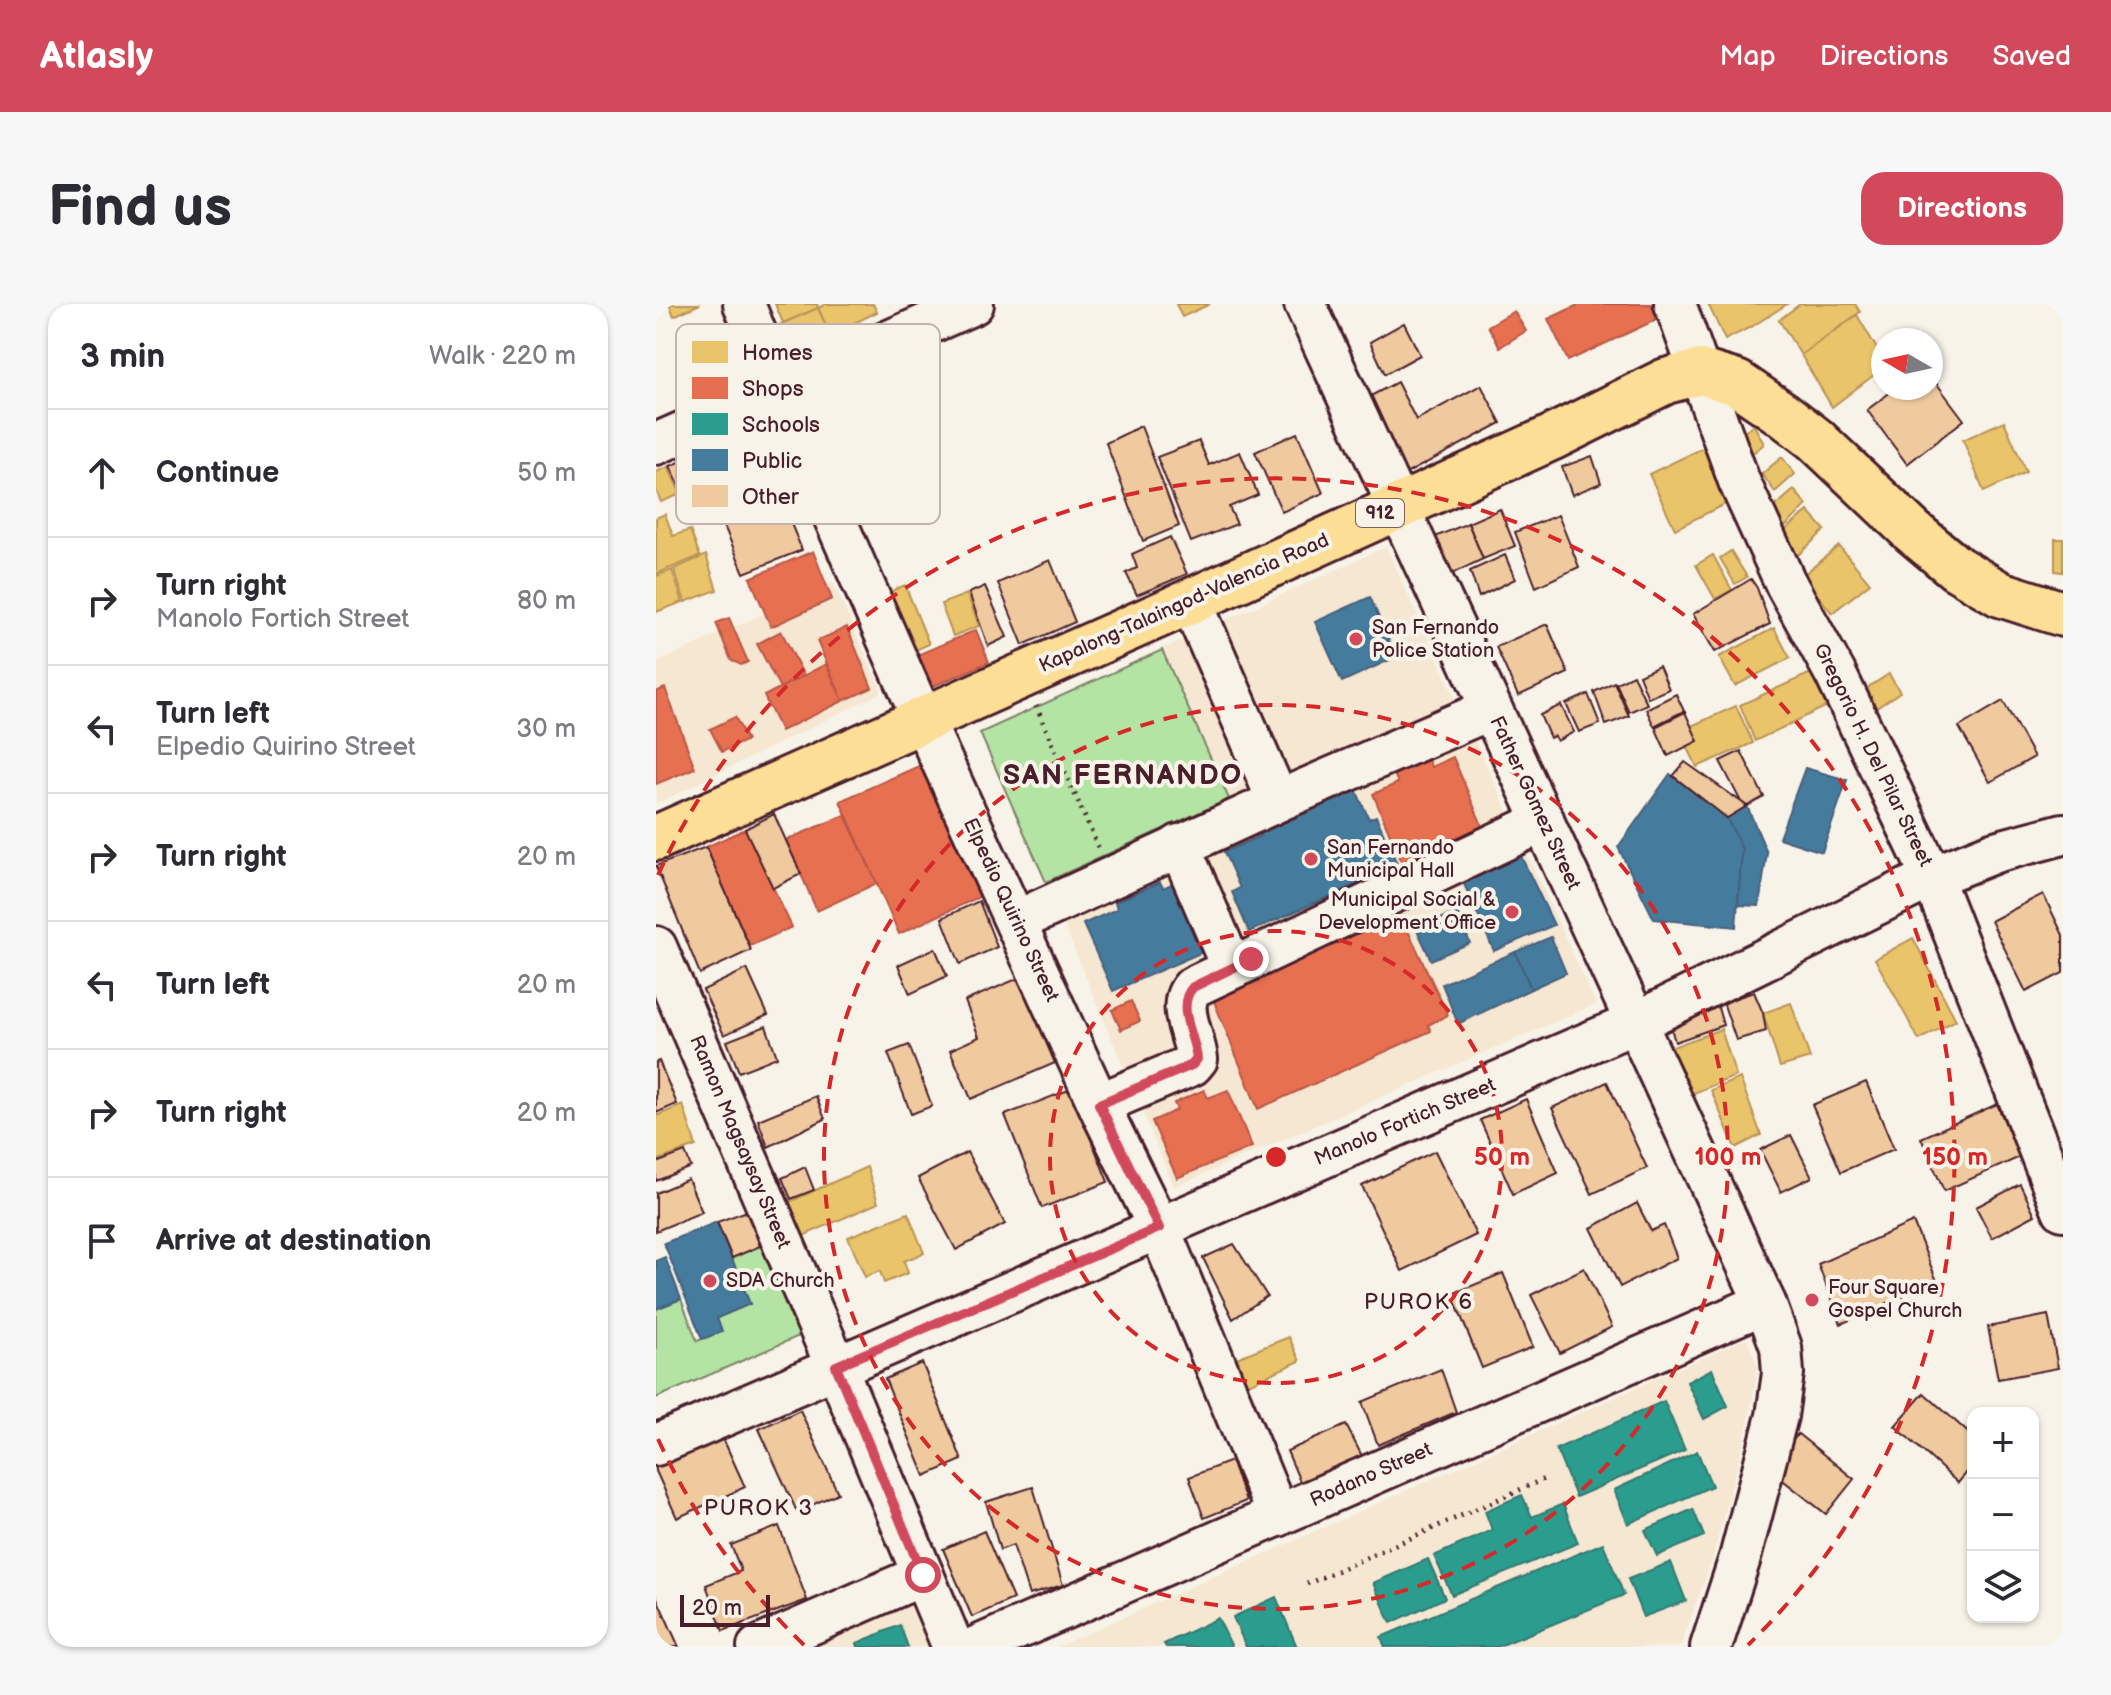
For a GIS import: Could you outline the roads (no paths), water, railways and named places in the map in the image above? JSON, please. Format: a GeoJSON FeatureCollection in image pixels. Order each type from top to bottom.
{"type":"FeatureCollection","features":[{"type":"Feature","properties":{"kind":"highway","name":"Kapalong-Talaingod-Valencia Road"},"geometry":{"type":"LineString","coordinates":[[656,838],[1191,601],[1397,505],[1551,438],[1666,381],[1700,372]]}},
{"type":"Feature","properties":{"kind":"highway"},"geometry":{"type":"LineString","coordinates":[[1700,372],[1737,383],[1784,415],[1956,568],[2000,594],[2063,614]]}},
{"type":"Feature","properties":{"kind":"street","name":"Elpedio Quirino Street"},"geometry":{"type":"LineString","coordinates":[[744,304],[752,324]]}},
{"type":"Feature","properties":{"kind":"street"},"geometry":{"type":"LineString","coordinates":[[928,324],[973,304]]}},
{"type":"Feature","properties":{"kind":"street","name":"Father Gomez Street"},"geometry":{"type":"LineString","coordinates":[[1305,304],[1637,1022],[1765,1303],[1781,1347],[1783,1373],[1777,1416],[1740,1558],[1711,1647]]}},
{"type":"Feature","properties":{"kind":"street","name":"Gregorio H. Del Pilar Street"},"geometry":{"type":"LineString","coordinates":[[1675,304],[1739,481],[1786,584],[1835,673],[1932,877],[2063,1210]]}},
{"type":"Feature","properties":{"kind":"street"},"geometry":{"type":"LineString","coordinates":[[656,444],[676,435]]}},
{"type":"Feature","properties":{"kind":"street","name":"Elpedio Quirino Street"},"geometry":{"type":"LineString","coordinates":[[837,524],[923,720],[1159,1228],[1278,1516]]}},
{"type":"Feature","properties":{"kind":"street"},"geometry":{"type":"LineString","coordinates":[[1191,601],[1278,801]]}},
{"type":"Feature","properties":{"kind":"street"},"geometry":{"type":"LineString","coordinates":[[1017,921],[1179,845],[1491,709]]}},
{"type":"Feature","properties":{"kind":"street"},"geometry":{"type":"LineString","coordinates":[[1099,1104],[1192,1065],[1197,1059],[1184,1002],[1193,987],[1544,821]]}},
{"type":"Feature","properties":{"kind":"street","name":"Manolo Fortich Street"},"geometry":{"type":"LineString","coordinates":[[656,1445],[1637,1022],[1932,877],[1995,852],[2063,834]]}},
{"type":"Feature","properties":{"kind":"street"},"geometry":{"type":"LineString","coordinates":[[1179,845],[1232,968]]}},
{"type":"Feature","properties":{"kind":"street","name":"Ramon Magsaysay Street"},"geometry":{"type":"LineString","coordinates":[[656,947],[953,1647]]}},
{"type":"Feature","properties":{"kind":"street","name":"Rodano Street"},"geometry":{"type":"LineString","coordinates":[[976,1647],[1765,1303]]}},
{"type":"Feature","properties":{"kind":"street"},"geometry":{"type":"LineString","coordinates":[[758,1647],[923,1575]]}},
{"type":"Feature","properties":{"kind":"place","name":"San Fernando Police Station"},"geometry":{"type":"Point","coordinates":[1356,639]}},
{"type":"Feature","properties":{"kind":"place","name":"San Fernando Municipal Hall"},"geometry":{"type":"Point","coordinates":[1311,859]}},
{"type":"Feature","properties":{"kind":"place","name":"Municipal Social & Development Office"},"geometry":{"type":"Point","coordinates":[1512,912]}},
{"type":"Feature","properties":{"kind":"place","name":"SDA Church"},"geometry":{"type":"Point","coordinates":[710,1281]}},
{"type":"Feature","properties":{"kind":"place","name":"Four Square Gospel Church"},"geometry":{"type":"Point","coordinates":[1812,1300]}},
{"type":"Feature","properties":{"kind":"district","name":"SAN FERNANDO"},"geometry":{"type":"Point","coordinates":[1123,775]}},
{"type":"Feature","properties":{"kind":"district","name":"PUROK 6"},"geometry":{"type":"Point","coordinates":[1419,1302]}},
{"type":"Feature","properties":{"kind":"district","name":"PUROK 3"},"geometry":{"type":"Point","coordinates":[759,1508]}}]}
